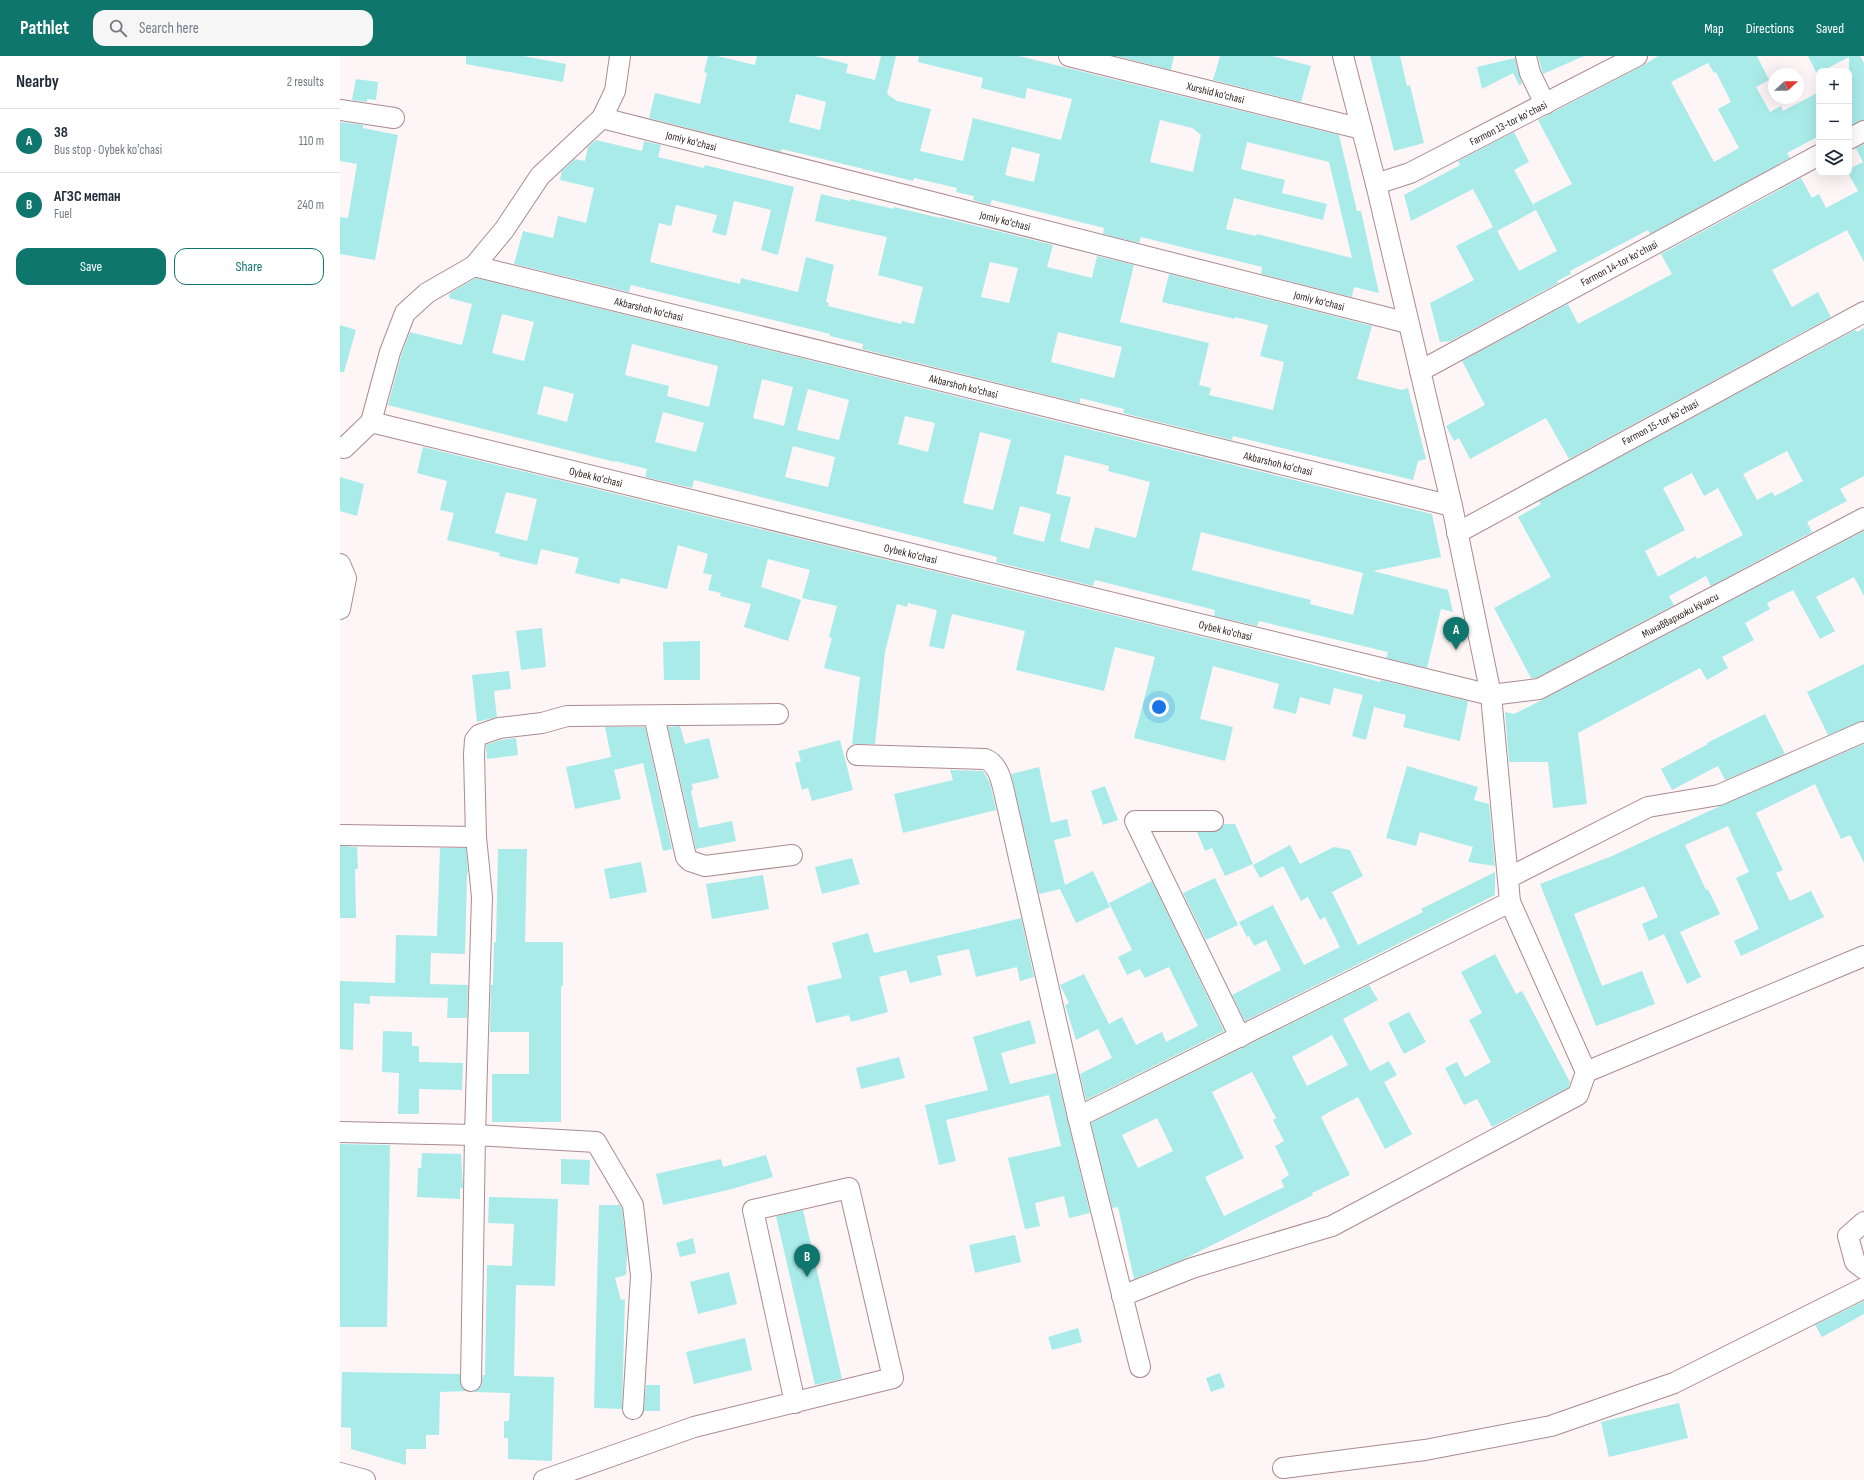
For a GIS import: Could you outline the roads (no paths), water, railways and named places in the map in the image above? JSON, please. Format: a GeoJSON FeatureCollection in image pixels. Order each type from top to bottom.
{"type":"FeatureCollection","features":[{"type":"Feature","properties":{"kind":"street"},"geometry":{"type":"LineString","coordinates":[[340,447],[344,448],[371,422],[390,352],[405,313],[427,293],[474,266],[504,230],[540,176],[602,118],[615,91],[620,56]]}},
{"type":"Feature","properties":{"kind":"street","name":"Xurshid ko'chasi"},"geometry":{"type":"LineString","coordinates":[[1069,56],[1362,129]]}},
{"type":"Feature","properties":{"kind":"street"},"geometry":{"type":"LineString","coordinates":[[1122,1296],[1192,1268],[1332,1226],[1578,1095],[1586,1072],[1510,902],[1491,696],[1452,506],[1376,184],[1343,56]]}},
{"type":"Feature","properties":{"kind":"street"},"geometry":{"type":"LineString","coordinates":[[1526,56],[1530,73],[1545,104]]}},
{"type":"Feature","properties":{"kind":"street","name":"Farmon 13-tor koʻchasi"},"geometry":{"type":"LineString","coordinates":[[1376,184],[1410,173],[1637,56]]}},
{"type":"Feature","properties":{"kind":"street"},"geometry":{"type":"LineString","coordinates":[[340,110],[394,118]]}},
{"type":"Feature","properties":{"kind":"street","name":"Jomiy ko'chasi"},"geometry":{"type":"LineString","coordinates":[[602,118],[1408,323]]}},
{"type":"Feature","properties":{"kind":"street"},"geometry":{"type":"LineString","coordinates":[[1852,137],[1864,131]]}},
{"type":"Feature","properties":{"kind":"street","name":"Farmon 14-tor koʻchasi"},"geometry":{"type":"LineString","coordinates":[[1420,370],[1816,158]]}},
{"type":"Feature","properties":{"kind":"street","name":"Akbarshoh ko'chasi"},"geometry":{"type":"LineString","coordinates":[[474,266],[1452,506]]}},
{"type":"Feature","properties":{"kind":"street","name":"Farmon 15-tor koʻchasi"},"geometry":{"type":"LineString","coordinates":[[1457,533],[1864,312]]}},
{"type":"Feature","properties":{"kind":"street","name":"Oybek ko'chasi"},"geometry":{"type":"LineString","coordinates":[[371,422],[1491,696]]}},
{"type":"Feature","properties":{"kind":"street","name":"Минаввархожи кўчаси"},"geometry":{"type":"LineString","coordinates":[[1491,696],[1539,689],[1864,518]]}},
{"type":"Feature","properties":{"kind":"street"},"geometry":{"type":"LineString","coordinates":[[340,564],[346,578],[340,609]]}},
{"type":"Feature","properties":{"kind":"street"},"geometry":{"type":"LineString","coordinates":[[470,1381],[482,897],[476,837],[475,740],[479,735],[499,728],[542,723],[567,716],[778,714]]}},
{"type":"Feature","properties":{"kind":"street"},"geometry":{"type":"LineString","coordinates":[[654,716],[686,857],[690,861],[705,866],[792,855]]}},
{"type":"Feature","properties":{"kind":"street"},"geometry":{"type":"LineString","coordinates":[[1508,878],[1648,806],[1719,796],[1863,732]]}},
{"type":"Feature","properties":{"kind":"street"},"geometry":{"type":"LineString","coordinates":[[858,755],[985,759],[994,765],[1001,781],[1005,796],[1078,1117],[1140,1367]]}},
{"type":"Feature","properties":{"kind":"street"},"geometry":{"type":"LineString","coordinates":[[1213,821],[1135,821],[1240,1037]]}},
{"type":"Feature","properties":{"kind":"street"},"geometry":{"type":"LineString","coordinates":[[340,835],[476,837]]}},
{"type":"Feature","properties":{"kind":"street"},"geometry":{"type":"LineString","coordinates":[[1078,1117],[1510,902]]}},
{"type":"Feature","properties":{"kind":"street"},"geometry":{"type":"LineString","coordinates":[[1586,1072],[1864,956]]}},
{"type":"Feature","properties":{"kind":"street"},"geometry":{"type":"LineString","coordinates":[[340,1132],[475,1135],[596,1142],[633,1205],[641,1276],[633,1409]]}},
{"type":"Feature","properties":{"kind":"street"},"geometry":{"type":"LineString","coordinates":[[544,1480],[694,1428],[795,1403],[893,1378],[849,1188],[752,1210],[795,1403]]}},
{"type":"Feature","properties":{"kind":"street"},"geometry":{"type":"LineString","coordinates":[[1864,1222],[1848,1236],[1855,1262],[1864,1269]]}},
{"type":"Feature","properties":{"kind":"street"},"geometry":{"type":"LineString","coordinates":[[1283,1468],[1425,1450],[1551,1426],[1674,1383],[1864,1288]]}},
{"type":"Feature","properties":{"kind":"street"},"geometry":{"type":"LineString","coordinates":[[340,1473],[365,1480]]}},
{"type":"Feature","properties":{"kind":"place","name":"38"},"geometry":{"type":"Point","coordinates":[1456,650]}},
{"type":"Feature","properties":{"kind":"place","name":"АГЗС метан"},"geometry":{"type":"Point","coordinates":[807,1277]}}]}
